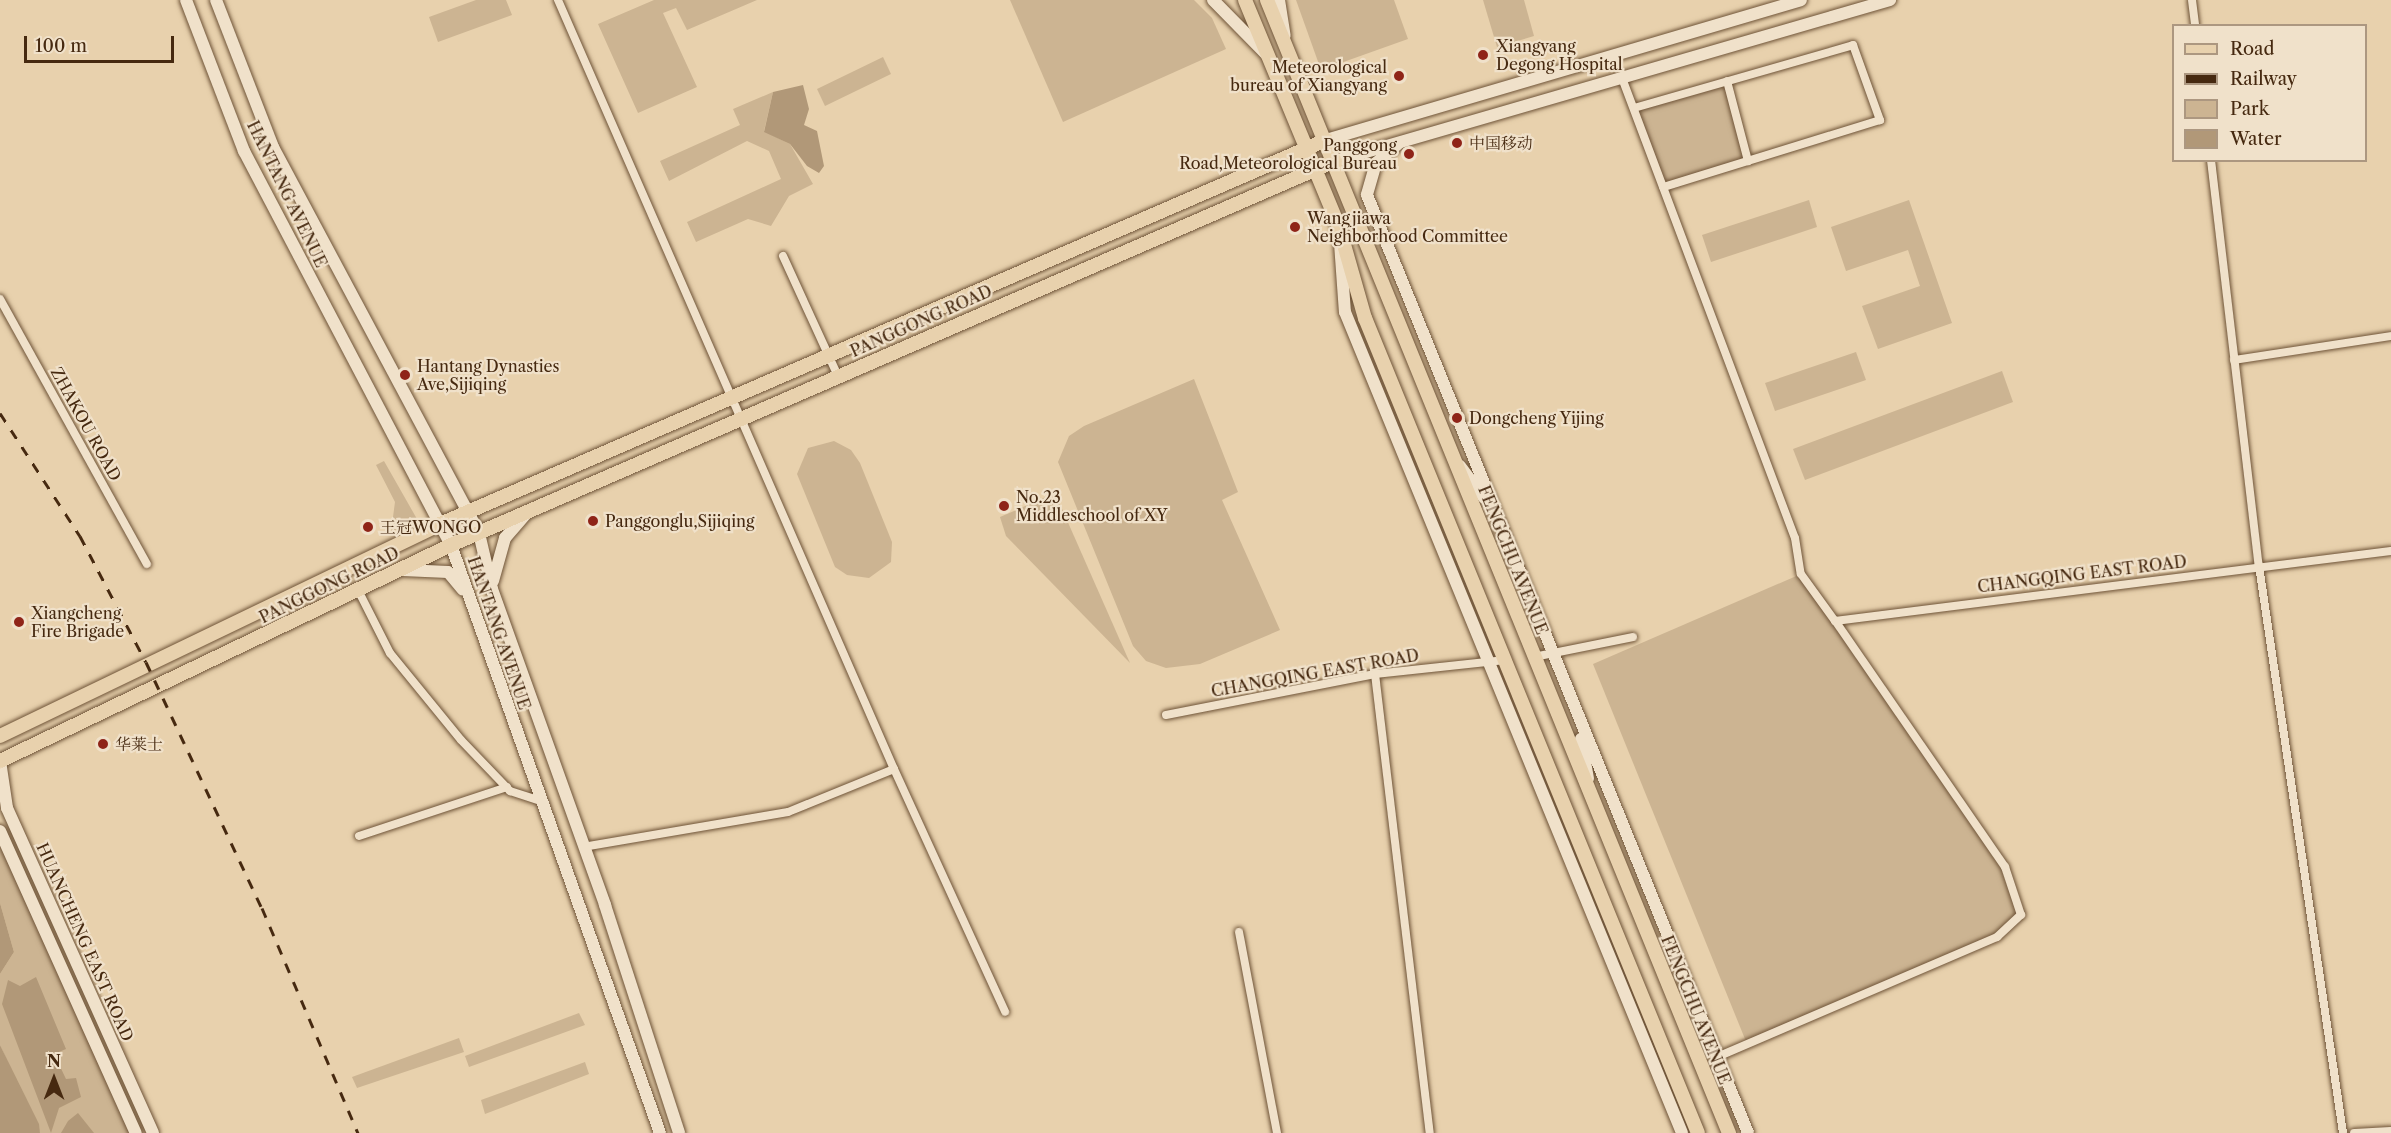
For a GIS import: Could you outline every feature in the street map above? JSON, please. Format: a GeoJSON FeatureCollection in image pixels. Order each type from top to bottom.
{"type":"FeatureCollection","features":[{"type":"Feature","properties":{"kind":"main road","name":"HANTANG AVENUE"},"geometry":{"type":"LineString","coordinates":[[186,0],[244,151],[451,545],[540,801],[660,1133]]}},
{"type":"Feature","properties":{"kind":"main road","name":"HANTANG AVENUE"},"geometry":{"type":"LineString","coordinates":[[216,0],[273,147],[479,533],[492,588],[583,847],[679,1133]]}},
{"type":"Feature","properties":{"kind":"main road"},"geometry":{"type":"LineString","coordinates":[[1213,0],[1267,55]]}},
{"type":"Feature","properties":{"kind":"main road"},"geometry":{"type":"LineString","coordinates":[[1245,0],[1304,148],[1339,227],[1365,318],[1698,1133]]}},
{"type":"Feature","properties":{"kind":"main road","name":"FENGCHU AVENUE"},"geometry":{"type":"LineString","coordinates":[[1267,0],[1335,161],[1534,657],[1729,1133]]}},
{"type":"Feature","properties":{"kind":"main road"},"geometry":{"type":"LineString","coordinates":[[1280,0],[1288,49]]}},
{"type":"Feature","properties":{"kind":"main road","name":"PANGGONG ROAD"},"geometry":{"type":"LineString","coordinates":[[0,736],[440,524],[1304,148],[1801,0]]}},
{"type":"Feature","properties":{"kind":"main road","name":"PANGGONG ROAD"},"geometry":{"type":"LineString","coordinates":[[0,762],[451,545],[1313,168],[1890,0]]}},
{"type":"Feature","properties":{"kind":"main road"},"geometry":{"type":"LineString","coordinates":[[1398,143],[1376,163],[1367,195],[1551,654],[1748,1133]]}},
{"type":"Feature","properties":{"kind":"main road"},"geometry":{"type":"LineString","coordinates":[[1339,227],[1345,312],[1682,1133]]}},
{"type":"Feature","properties":{"kind":"main road"},"geometry":{"type":"LineString","coordinates":[[1454,457],[1494,511]]}},
{"type":"Feature","properties":{"kind":"main road"},"geometry":{"type":"LineString","coordinates":[[1407,460],[1447,518]]}},
{"type":"Feature","properties":{"kind":"main road"},"geometry":{"type":"LineString","coordinates":[[457,491],[477,503],[496,501]]}},
{"type":"Feature","properties":{"kind":"main road"},"geometry":{"type":"LineString","coordinates":[[406,540],[428,519],[428,502]]}},
{"type":"Feature","properties":{"kind":"main road"},"geometry":{"type":"LineString","coordinates":[[492,588],[505,538],[527,512]]}},
{"type":"Feature","properties":{"kind":"main road"},"geometry":{"type":"LineString","coordinates":[[399,570],[448,572],[470,599]]}},
{"type":"Feature","properties":{"kind":"main road"},"geometry":{"type":"LineString","coordinates":[[1503,699],[1542,752]]}},
{"type":"Feature","properties":{"kind":"main road"},"geometry":{"type":"LineString","coordinates":[[1578,717],[1590,794]]}},
{"type":"Feature","properties":{"kind":"main road","name":"HUANCHENG EAST ROAD"},"geometry":{"type":"LineString","coordinates":[[0,762],[7,808],[153,1133]]}},
{"type":"Feature","properties":{"kind":"main road","name":"HUANCHENG EAST ROAD"},"geometry":{"type":"LineString","coordinates":[[0,831],[136,1133]]}},
{"type":"Feature","properties":{"kind":"street"},"geometry":{"type":"LineString","coordinates":[[558,0],[894,769],[1005,1012]]}},
{"type":"Feature","properties":{"kind":"street"},"geometry":{"type":"LineString","coordinates":[[2192,0],[2194,24]]}},
{"type":"Feature","properties":{"kind":"street"},"geometry":{"type":"LineString","coordinates":[[1634,108],[1853,45],[1880,120],[1663,187]]}},
{"type":"Feature","properties":{"kind":"street"},"geometry":{"type":"LineString","coordinates":[[1622,78],[1795,538],[1801,574],[2005,867],[2021,915],[1997,937],[1717,1057]]}},
{"type":"Feature","properties":{"kind":"street"},"geometry":{"type":"LineString","coordinates":[[1727,81],[1748,160]]}},
{"type":"Feature","properties":{"kind":"street"},"geometry":{"type":"LineString","coordinates":[[2211,162],[2259,566],[2343,1133]]}},
{"type":"Feature","properties":{"kind":"street"},"geometry":{"type":"LineString","coordinates":[[783,256],[838,376]]}},
{"type":"Feature","properties":{"kind":"street","name":"ZHAKOU ROAD"},"geometry":{"type":"LineString","coordinates":[[0,299],[147,564]]}},
{"type":"Feature","properties":{"kind":"street"},"geometry":{"type":"LineString","coordinates":[[2234,360],[2391,336]]}},
{"type":"Feature","properties":{"kind":"street","name":"CHANGQING EAST ROAD"},"geometry":{"type":"LineString","coordinates":[[1835,621],[2391,550]]}},
{"type":"Feature","properties":{"kind":"street"},"geometry":{"type":"LineString","coordinates":[[358,590],[390,653],[507,787],[540,801]]}},
{"type":"Feature","properties":{"kind":"street"},"geometry":{"type":"LineString","coordinates":[[1534,657],[1633,637]]}},
{"type":"Feature","properties":{"kind":"street","name":"CHANGQING EAST ROAD"},"geometry":{"type":"LineString","coordinates":[[1166,715],[1375,674],[1505,660]]}},
{"type":"Feature","properties":{"kind":"street"},"geometry":{"type":"LineString","coordinates":[[1375,674],[1430,1133]]}},
{"type":"Feature","properties":{"kind":"street"},"geometry":{"type":"LineString","coordinates":[[583,847],[788,812],[894,769]]}},
{"type":"Feature","properties":{"kind":"street"},"geometry":{"type":"LineString","coordinates":[[359,836],[507,787]]}},
{"type":"Feature","properties":{"kind":"street"},"geometry":{"type":"LineString","coordinates":[[1239,932],[1277,1133]]}},
{"type":"Feature","properties":{"kind":"street"},"geometry":{"type":"LineString","coordinates":[[2354,1133],[2391,1131]]}},
{"type":"Feature","properties":{"kind":"green space"},"geometry":{"type":"Polygon","coordinates":[[[476,0],[506,0],[512,15],[438,42],[429,17],[476,0]]]}},
{"type":"Feature","properties":{"kind":"green space"},"geometry":{"type":"Polygon","coordinates":[[[654,0],[757,0],[687,30],[676,8],[663,13],[697,87],[638,113],[598,24],[654,0]]]}},
{"type":"Feature","properties":{"kind":"green space"},"geometry":{"type":"Polygon","coordinates":[[[1010,0],[1194,0],[1212,18],[1226,49],[1063,122],[1010,0]]]}},
{"type":"Feature","properties":{"kind":"green space"},"geometry":{"type":"Polygon","coordinates":[[[1296,0],[1394,0],[1408,39],[1321,70],[1296,0]]]}},
{"type":"Feature","properties":{"kind":"green space"},"geometry":{"type":"Polygon","coordinates":[[[1483,0],[1524,0],[1534,36],[1497,47],[1483,0]]]}},
{"type":"Feature","properties":{"kind":"green space"},"geometry":{"type":"Polygon","coordinates":[[[883,57],[891,74],[825,106],[817,89],[883,57]]]}},
{"type":"Feature","properties":{"kind":"green space"},"geometry":{"type":"Polygon","coordinates":[[[1727,81],[1748,161],[1663,187],[1634,108],[1727,81]]]}},
{"type":"Feature","properties":{"kind":"green space"},"geometry":{"type":"Polygon","coordinates":[[[773,92],[764,131],[790,144],[813,184],[789,196],[771,226],[748,219],[696,242],[687,222],[781,179],[769,151],[747,141],[669,181],[660,161],[740,125],[733,109],[773,92]]]}},
{"type":"Feature","properties":{"kind":"green space"},"geometry":{"type":"Polygon","coordinates":[[[1809,200],[1817,227],[1711,262],[1702,235],[1809,200]]]}},
{"type":"Feature","properties":{"kind":"green space"},"geometry":{"type":"Polygon","coordinates":[[[1909,200],[1952,323],[1878,349],[1862,306],[1920,286],[1908,250],[1846,271],[1831,227],[1909,200]]]}},
{"type":"Feature","properties":{"kind":"green space"},"geometry":{"type":"Polygon","coordinates":[[[1856,352],[1866,380],[1775,411],[1765,383],[1856,352]]]}},
{"type":"Feature","properties":{"kind":"green space"},"geometry":{"type":"Polygon","coordinates":[[[2002,371],[2013,402],[1805,480],[1793,449],[2002,371]]]}},
{"type":"Feature","properties":{"kind":"green space"},"geometry":{"type":"Polygon","coordinates":[[[1194,379],[1238,492],[1222,500],[1280,630],[1200,664],[1166,668],[1146,661],[1133,646],[1058,462],[1069,436],[1084,426],[1194,379]]]}},
{"type":"Feature","properties":{"kind":"green space"},"geometry":{"type":"Polygon","coordinates":[[[834,441],[851,450],[860,463],[892,542],[891,562],[869,578],[847,575],[835,567],[797,474],[808,448],[834,441]]]}},
{"type":"Feature","properties":{"kind":"green space"},"geometry":{"type":"Polygon","coordinates":[[[384,461],[417,519],[391,532],[395,502],[376,465],[384,461]]]}},
{"type":"Feature","properties":{"kind":"green space"},"geometry":{"type":"Polygon","coordinates":[[[1055,493],[1130,663],[1006,536],[1000,517],[1055,493]]]}},
{"type":"Feature","properties":{"kind":"green space"},"geometry":{"type":"Polygon","coordinates":[[[1801,574],[2005,867],[2021,915],[2013,927],[1747,1044],[1593,664],[1801,574]]]}},
{"type":"Feature","properties":{"kind":"green space"},"geometry":{"type":"Polygon","coordinates":[[[0,831],[136,1133],[40,1133],[0,1045],[0,974],[14,952],[0,903],[0,831]]]}},
{"type":"Feature","properties":{"kind":"green space"},"geometry":{"type":"Polygon","coordinates":[[[579,1013],[585,1025],[469,1067],[465,1056],[579,1013]]]}},
{"type":"Feature","properties":{"kind":"green space"},"geometry":{"type":"Polygon","coordinates":[[[459,1038],[464,1052],[357,1088],[352,1077],[459,1038]]]}},
{"type":"Feature","properties":{"kind":"green space"},"geometry":{"type":"Polygon","coordinates":[[[585,1062],[589,1074],[485,1114],[481,1100],[585,1062]]]}},
{"type":"Feature","properties":{"kind":"water"},"geometry":{"type":"Polygon","coordinates":[[[803,85],[809,109],[804,125],[817,131],[824,166],[819,173],[807,166],[790,144],[764,132],[773,92],[803,85]]]}},
{"type":"Feature","properties":{"kind":"water"},"geometry":{"type":"Polygon","coordinates":[[[0,903],[14,952],[0,974],[0,903]]]}},
{"type":"Feature","properties":{"kind":"water"},"geometry":{"type":"Polygon","coordinates":[[[36,977],[66,1049],[54,1054],[66,1079],[76,1078],[81,1097],[59,1108],[51,1133],[2,1004],[8,980],[20,986],[36,977]]]}},
{"type":"Feature","properties":{"kind":"water"},"geometry":{"type":"Polygon","coordinates":[[[0,1045],[39,1124],[40,1133],[0,1133],[0,1045]]]}},
{"type":"Feature","properties":{"kind":"water"},"geometry":{"type":"Polygon","coordinates":[[[78,1113],[94,1133],[61,1133],[68,1121],[78,1113]]]}},
{"type":"Feature","properties":{"kind":"railway"},"geometry":{"type":"LineString","coordinates":[[0,413],[80,536],[146,662],[262,908],[358,1133]]}},
{"type":"Feature","properties":{"kind":"place","name":"Xiangyang Degong Hospital"},"geometry":{"type":"Point","coordinates":[1483,55]}},
{"type":"Feature","properties":{"kind":"place","name":"Meteorological bureau of Xiangyang"},"geometry":{"type":"Point","coordinates":[1399,76]}},
{"type":"Feature","properties":{"kind":"place","name":"中国移动"},"geometry":{"type":"Point","coordinates":[1457,143]}},
{"type":"Feature","properties":{"kind":"place","name":"Panggong Road,Meteorological Bureau"},"geometry":{"type":"Point","coordinates":[1409,154]}},
{"type":"Feature","properties":{"kind":"place","name":"Wangjiawa Neighborhood Committee"},"geometry":{"type":"Point","coordinates":[1295,227]}},
{"type":"Feature","properties":{"kind":"place","name":"Hantang Dynasties Ave,Sijiqing"},"geometry":{"type":"Point","coordinates":[405,375]}},
{"type":"Feature","properties":{"kind":"place","name":"Dongcheng Yijing"},"geometry":{"type":"Point","coordinates":[1457,418]}},
{"type":"Feature","properties":{"kind":"place","name":"No.23 Middleschool of XY"},"geometry":{"type":"Point","coordinates":[1004,506]}},
{"type":"Feature","properties":{"kind":"place","name":"Panggonglu,Sijiqing"},"geometry":{"type":"Point","coordinates":[593,521]}},
{"type":"Feature","properties":{"kind":"place","name":"王冠WONGO"},"geometry":{"type":"Point","coordinates":[368,527]}},
{"type":"Feature","properties":{"kind":"place","name":"Xiangcheng Fire Brigade"},"geometry":{"type":"Point","coordinates":[19,622]}},
{"type":"Feature","properties":{"kind":"place","name":"华莱士"},"geometry":{"type":"Point","coordinates":[103,744]}}]}
